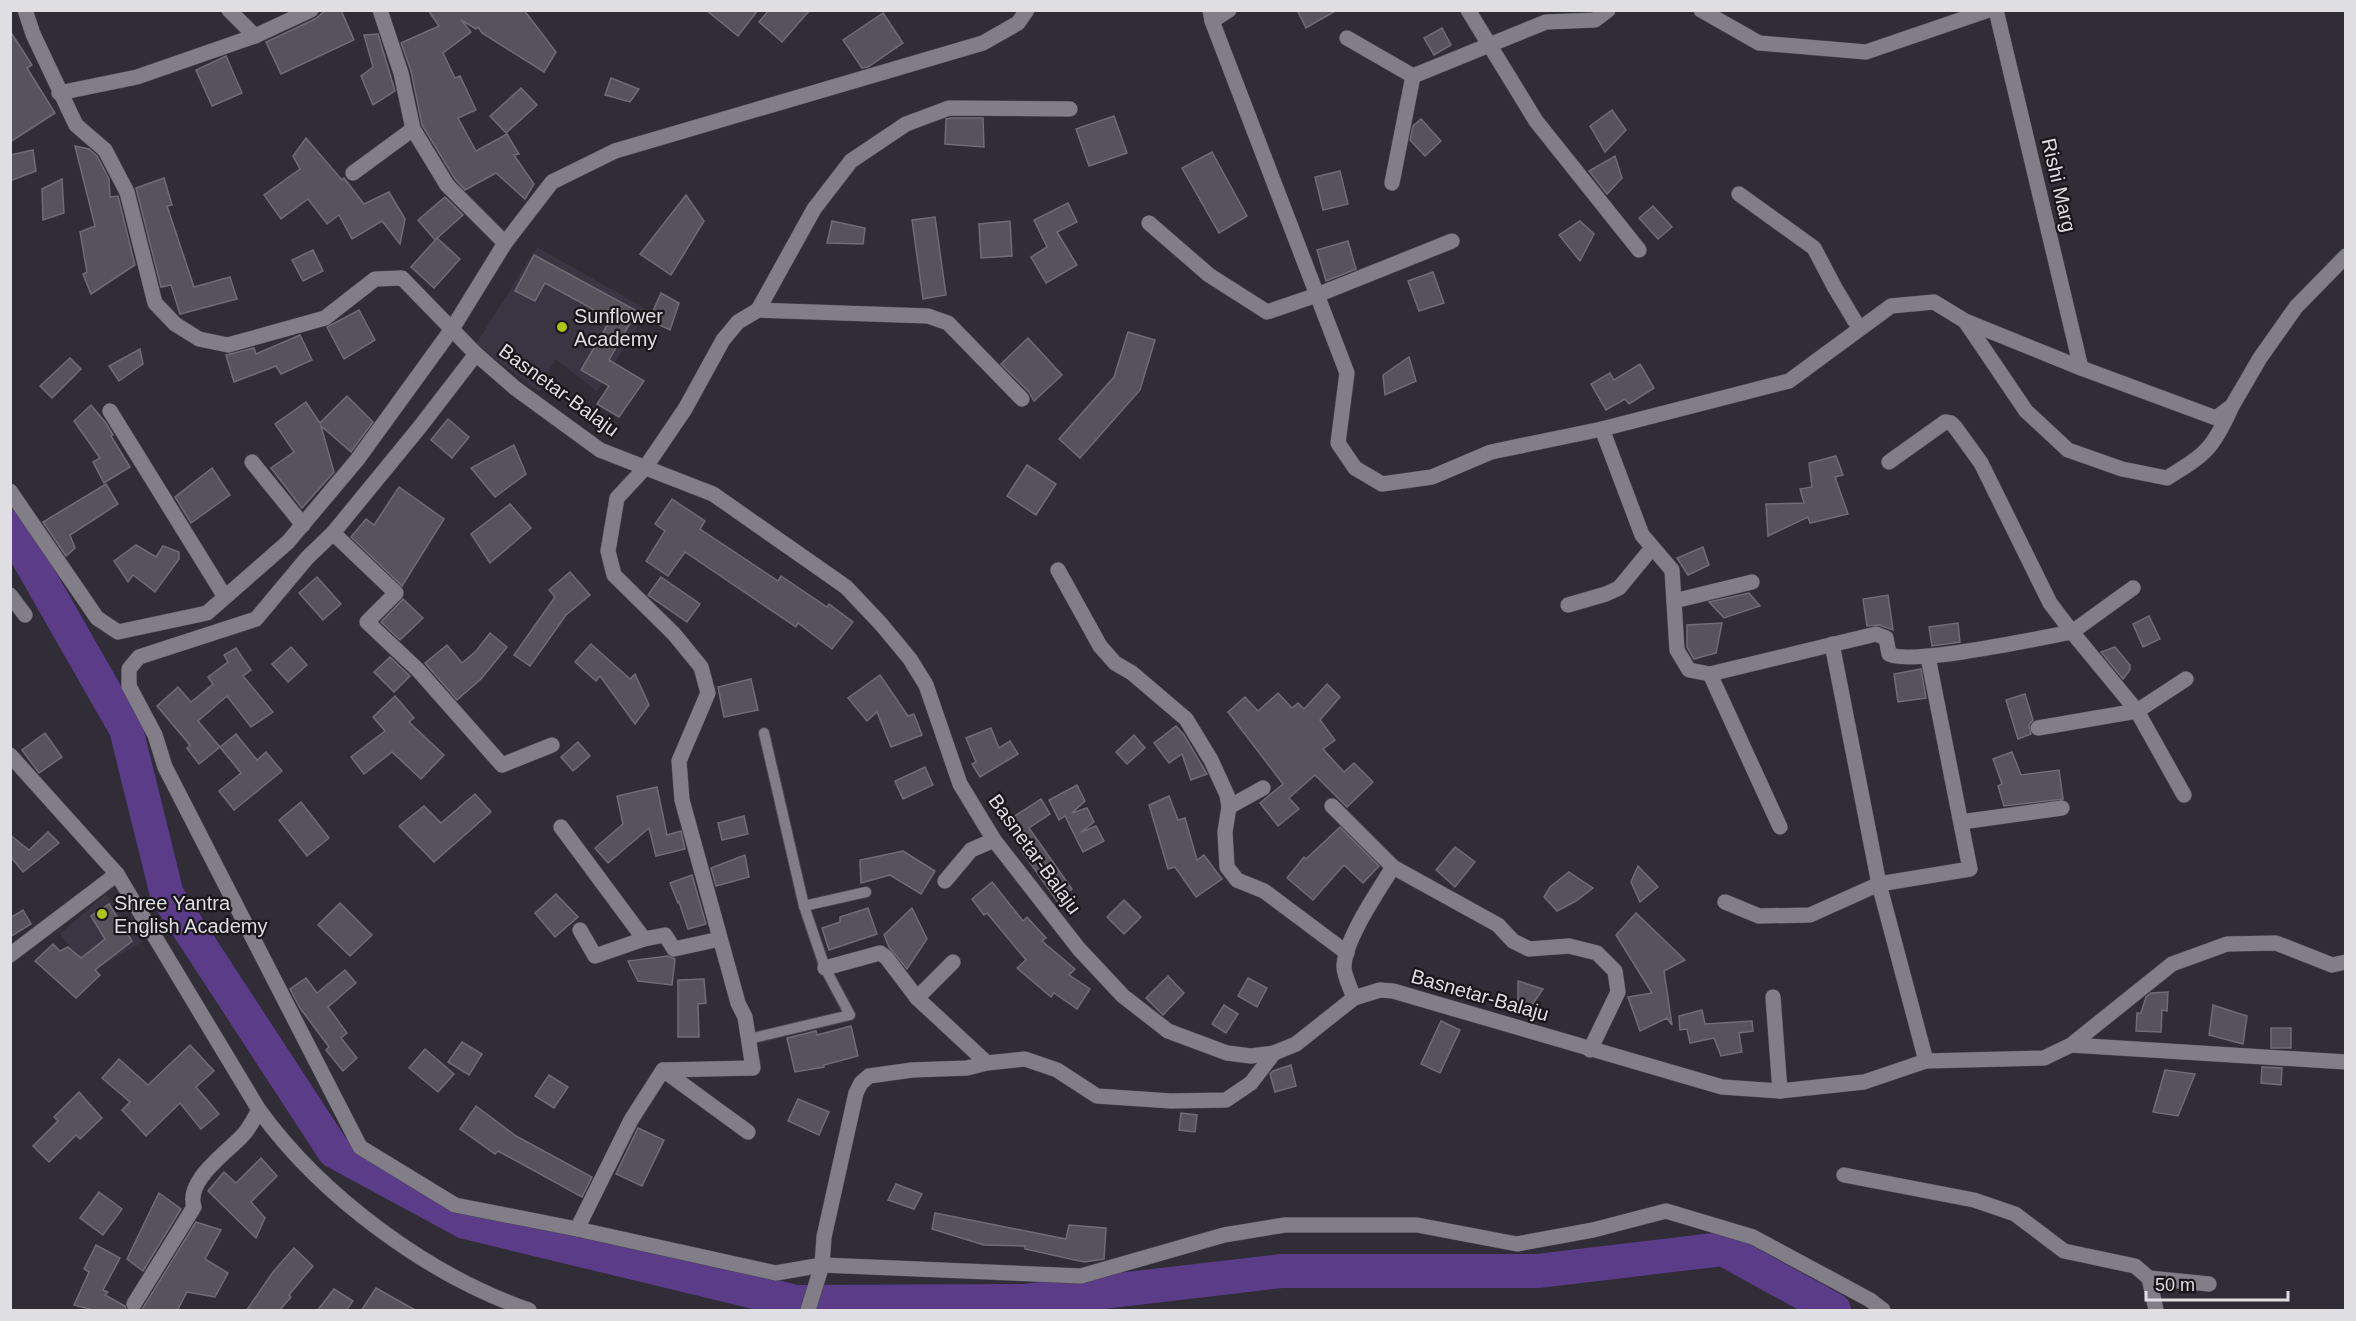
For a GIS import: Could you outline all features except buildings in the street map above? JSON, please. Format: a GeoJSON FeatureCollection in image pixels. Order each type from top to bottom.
{"type":"FeatureCollection","features":[{"type":"Feature","properties":{"kind":"street","name":"Basnetar-Balaju"},"geometry":{"type":"LineString","coordinates":[[25,10],[59,93],[76,125],[105,150],[127,192],[155,303],[174,324],[199,339],[228,345],[326,318],[375,279],[402,278],[476,354],[515,388],[600,450],[713,494],[846,587],[910,658],[926,685],[960,784],[994,840],[1079,949],[1132,1003],[1168,1030],[1227,1053],[1251,1056],[1274,1053],[1296,1044],[1354,998],[1380,990],[1393,991],[1722,1087],[1780,1091],[1864,1082],[1926,1061],[2044,1058],[2071,1045],[2172,964],[2227,944],[2276,943],[2332,965],[2346,962]]}},
{"type":"Feature","properties":{"kind":"street"},"geometry":{"type":"LineString","coordinates":[[229,10],[255,36]]}},
{"type":"Feature","properties":{"kind":"street"},"geometry":{"type":"LineString","coordinates":[[59,93],[137,77],[255,36],[311,10]]}},
{"type":"Feature","properties":{"kind":"street"},"geometry":{"type":"LineString","coordinates":[[380,10],[401,73],[413,129],[447,185],[505,243]]}},
{"type":"Feature","properties":{"kind":"street"},"geometry":{"type":"LineString","coordinates":[[10,491],[97,618],[118,632],[207,613],[288,542],[357,460],[452,329],[505,243],[552,182],[615,151],[983,43],[1018,23],[1027,10]]}},
{"type":"Feature","properties":{"kind":"street"},"geometry":{"type":"LineString","coordinates":[[1229,10],[1211,16],[1347,373],[1338,443],[1355,468],[1382,484],[1432,477],[1491,452],[1602,429],[1789,381],[1891,306],[1934,302],[1965,321],[2081,369],[2216,418],[2232,406]]}},
{"type":"Feature","properties":{"kind":"street"},"geometry":{"type":"LineString","coordinates":[[1468,10],[1536,121],[1639,250]]}},
{"type":"Feature","properties":{"kind":"street"},"geometry":{"type":"LineString","coordinates":[[1413,76],[1546,22],[1595,20],[1608,10]]}},
{"type":"Feature","properties":{"kind":"street"},"geometry":{"type":"LineString","coordinates":[[1701,10],[1759,43],[1866,52],[1989,10]]}},
{"type":"Feature","properties":{"kind":"street","name":"Rishi Marg"},"geometry":{"type":"LineString","coordinates":[[1996,10],[2081,369]]}},
{"type":"Feature","properties":{"kind":"street"},"geometry":{"type":"LineString","coordinates":[[1347,38],[1413,76]]}},
{"type":"Feature","properties":{"kind":"street"},"geometry":{"type":"LineString","coordinates":[[1392,183],[1413,76]]}},
{"type":"Feature","properties":{"kind":"street"},"geometry":{"type":"LineString","coordinates":[[663,1070],[753,1068],[749,1039],[682,800],[679,761],[708,693],[701,667],[674,634],[614,575],[608,551],[617,498],[645,468],[685,409],[723,340],[738,322],[758,310],[814,209],[851,160],[906,124],[948,108],[1070,109]]}},
{"type":"Feature","properties":{"kind":"street"},"geometry":{"type":"LineString","coordinates":[[353,173],[413,129]]}},
{"type":"Feature","properties":{"kind":"street"},"geometry":{"type":"LineString","coordinates":[[1739,194],[1814,248],[1859,328]]}},
{"type":"Feature","properties":{"kind":"street"},"geometry":{"type":"LineString","coordinates":[[1149,223],[1209,275],[1267,312],[1317,295],[1452,241]]}},
{"type":"Feature","properties":{"kind":"street"},"geometry":{"type":"LineString","coordinates":[[1965,321],[2026,411],[2068,450],[2122,469],[2167,478],[2202,456],[2219,435],[2232,406],[2260,358],[2296,307],[2346,256]]}},
{"type":"Feature","properties":{"kind":"street"},"geometry":{"type":"LineString","coordinates":[[758,310],[928,316],[948,323],[1022,399]]}},
{"type":"Feature","properties":{"kind":"street"},"geometry":{"type":"LineString","coordinates":[[476,354],[333,533],[307,558],[256,619],[139,657],[129,669],[129,686],[155,735],[165,767],[360,1147],[455,1205],[577,1229],[776,1273],[822,1265],[1081,1276],[1224,1235],[1284,1225],[1417,1225],[1517,1244],[1593,1230],[1666,1211],[1753,1238],[1870,1300],[1883,1311]]}},
{"type":"Feature","properties":{"kind":"street"},"geometry":{"type":"LineString","coordinates":[[110,411],[225,597]]}},
{"type":"Feature","properties":{"kind":"street"},"geometry":{"type":"LineString","coordinates":[[1889,462],[1945,422],[1955,427],[1981,462],[2050,603],[2137,711],[2184,795]]}},
{"type":"Feature","properties":{"kind":"street"},"geometry":{"type":"LineString","coordinates":[[1602,429],[1642,535],[1672,570],[1677,650],[1689,670],[1710,674],[1876,634],[1886,638],[1889,654],[1895,657],[1928,657],[2072,632],[2133,588]]}},
{"type":"Feature","properties":{"kind":"street"},"geometry":{"type":"LineString","coordinates":[[252,462],[303,525]]}},
{"type":"Feature","properties":{"kind":"street"},"geometry":{"type":"LineString","coordinates":[[333,533],[396,593],[367,622],[418,670],[502,765],[552,745]]}},
{"type":"Feature","properties":{"kind":"street"},"geometry":{"type":"LineString","coordinates":[[288,542],[307,558]]}},
{"type":"Feature","properties":{"kind":"street"},"geometry":{"type":"LineString","coordinates":[[1568,605],[1619,588],[1652,548]]}},
{"type":"Feature","properties":{"kind":"street"},"geometry":{"type":"LineString","coordinates":[[1058,570],[1100,646],[1114,663],[1132,673],[1186,719],[1211,760],[1227,795],[1229,807],[1225,832],[1227,867],[1237,880],[1264,891],[1347,953]]}},
{"type":"Feature","properties":{"kind":"street"},"geometry":{"type":"LineString","coordinates":[[1674,601],[1752,582]]}},
{"type":"Feature","properties":{"kind":"street"},"geometry":{"type":"LineString","coordinates":[[10,595],[25,615]]}},
{"type":"Feature","properties":{"kind":"street"},"geometry":{"type":"LineString","coordinates":[[1832,644],[1879,884],[1926,1061]]}},
{"type":"Feature","properties":{"kind":"street"},"geometry":{"type":"LineString","coordinates":[[1725,902],[1759,916],[1810,915],[1879,884],[1970,868],[1928,657]]}},
{"type":"Feature","properties":{"kind":"street"},"geometry":{"type":"LineString","coordinates":[[1710,674],[1780,827]]}},
{"type":"Feature","properties":{"kind":"street"},"geometry":{"type":"LineString","coordinates":[[2038,728],[2137,711],[2186,679]]}},
{"type":"Feature","properties":{"kind":"street"},"geometry":{"type":"LineString","coordinates":[[10,755],[117,874],[259,1110],[281,1141],[340,1198],[414,1253],[482,1292],[529,1311]]}},
{"type":"Feature","properties":{"kind":"street"},"geometry":{"type":"LineString","coordinates":[[1229,807],[1263,788]]}},
{"type":"Feature","properties":{"kind":"street"},"geometry":{"type":"LineString","coordinates":[[1332,806],[1393,867],[1498,925],[1513,940],[1529,949],[1569,946],[1597,952],[1615,971],[1618,992],[1590,1050]]}},
{"type":"Feature","properties":{"kind":"street"},"geometry":{"type":"LineString","coordinates":[[1961,822],[2062,808]]}},
{"type":"Feature","properties":{"kind":"street"},"geometry":{"type":"LineString","coordinates":[[561,827],[644,939]]}},
{"type":"Feature","properties":{"kind":"street"},"geometry":{"type":"LineString","coordinates":[[945,881],[971,850],[994,840]]}},
{"type":"Feature","properties":{"kind":"street"},"geometry":{"type":"LineString","coordinates":[[1354,998],[1344,968],[1347,953],[1358,927],[1393,867]]}},
{"type":"Feature","properties":{"kind":"street"},"geometry":{"type":"LineString","coordinates":[[10,955],[117,874]]}},
{"type":"Feature","properties":{"kind":"street"},"geometry":{"type":"LineString","coordinates":[[580,930],[595,956],[644,939],[665,935],[674,949],[720,939]]}},
{"type":"Feature","properties":{"kind":"street"},"geometry":{"type":"LineString","coordinates":[[825,968],[880,953],[886,957],[917,998],[987,1063]]}},
{"type":"Feature","properties":{"kind":"street"},"geometry":{"type":"LineString","coordinates":[[917,998],[953,962]]}},
{"type":"Feature","properties":{"kind":"street"},"geometry":{"type":"LineString","coordinates":[[1773,997],[1780,1091]]}},
{"type":"Feature","properties":{"kind":"street"},"geometry":{"type":"LineString","coordinates":[[2071,1045],[2346,1062]]}},
{"type":"Feature","properties":{"kind":"street"},"geometry":{"type":"LineString","coordinates":[[808,1311],[822,1265],[824,1237],[856,1093],[861,1083],[869,1076],[968,1068],[987,1063],[1025,1059],[1057,1070],[1097,1096],[1171,1101],[1226,1100],[1251,1083],[1274,1053]]}},
{"type":"Feature","properties":{"kind":"street"},"geometry":{"type":"LineString","coordinates":[[577,1229],[631,1120],[663,1070]]}},
{"type":"Feature","properties":{"kind":"street"},"geometry":{"type":"LineString","coordinates":[[663,1070],[748,1132]]}},
{"type":"Feature","properties":{"kind":"street"},"geometry":{"type":"LineString","coordinates":[[134,1304],[194,1207],[192,1202],[196,1186],[207,1168],[246,1131],[259,1110]]}},
{"type":"Feature","properties":{"kind":"street"},"geometry":{"type":"LineString","coordinates":[[1844,1175],[1974,1200],[2015,1214],[2064,1251],[2135,1266],[2149,1278],[2209,1284]]}},
{"type":"Feature","properties":{"kind":"street"},"geometry":{"type":"LineString","coordinates":[[2149,1278],[2156,1311]]}},
{"type":"Feature","properties":{"kind":"lane"},"geometry":{"type":"LineString","coordinates":[[749,1039],[850,1015],[825,968],[804,906],[764,733]]}},
{"type":"Feature","properties":{"kind":"lane"},"geometry":{"type":"LineString","coordinates":[[804,906],[866,892]]}},
{"type":"Feature","properties":{"kind":"shaded area","name":"Sunflower Academy"},"geometry":{"type":"Polygon","coordinates":[[[537,247],[648,310],[597,391],[555,359],[539,392],[476,344],[537,247]]]}},
{"type":"Feature","properties":{"kind":"shaded area","name":"Shree Yantra English Academy"},"geometry":{"type":"Polygon","coordinates":[[[106,894],[142,942],[91,972],[60,934],[106,894]]]}},
{"type":"Feature","properties":{"kind":"waterway"},"geometry":{"type":"LineString","coordinates":[[10,526],[126,729],[167,895],[334,1151],[465,1222],[796,1302],[1025,1301],[1281,1271],[1538,1271],[1723,1249],[1834,1310]]}},
{"type":"Feature","properties":{"kind":"place","name":"Sunflower Academy"},"geometry":{"type":"Point","coordinates":[562,327]}},
{"type":"Feature","properties":{"kind":"place","name":"Shree Yantra English Academy"},"geometry":{"type":"Point","coordinates":[102,914]}}]}
